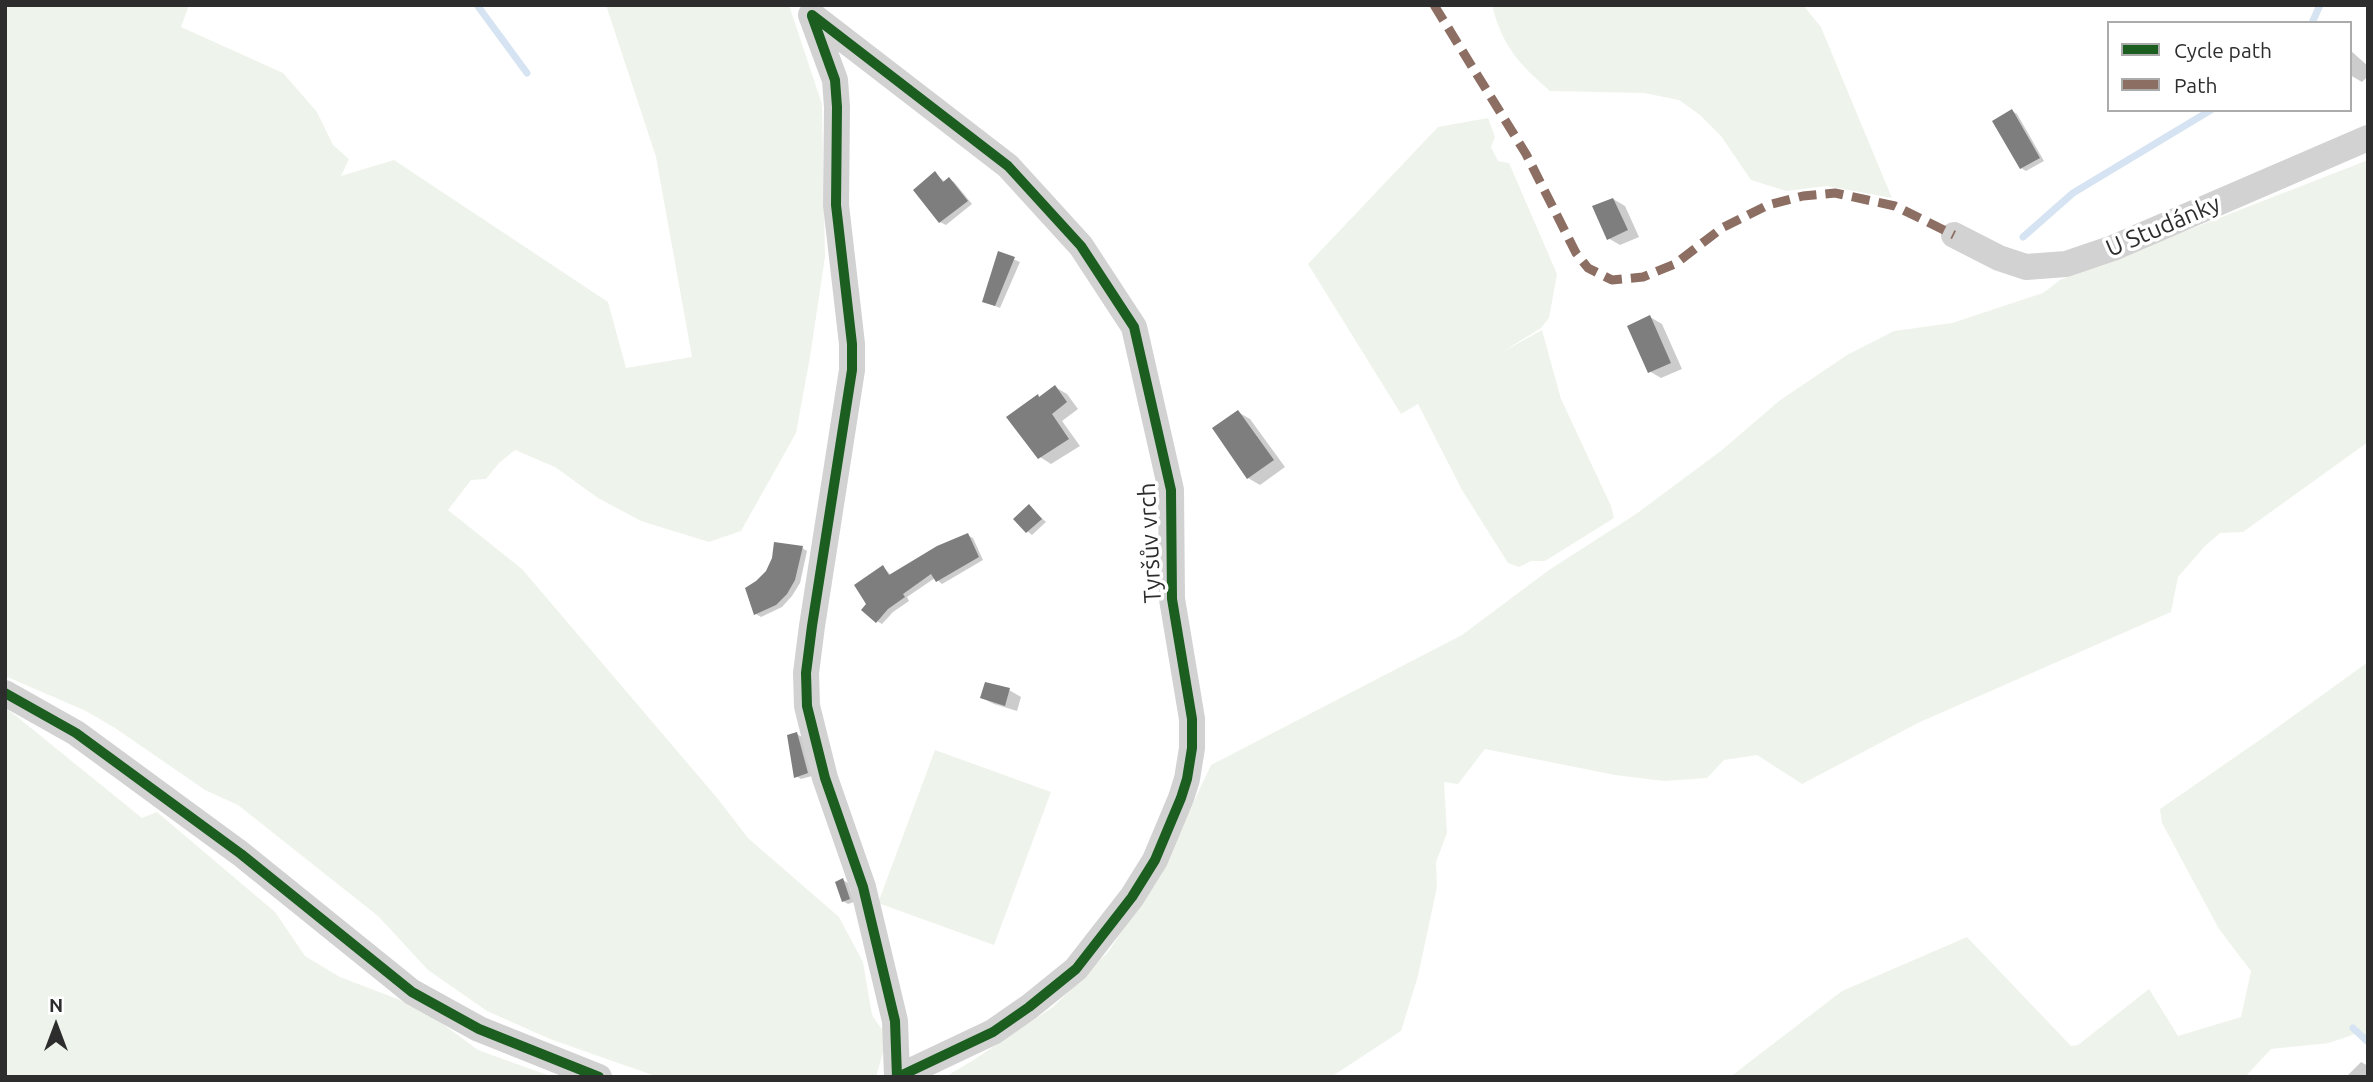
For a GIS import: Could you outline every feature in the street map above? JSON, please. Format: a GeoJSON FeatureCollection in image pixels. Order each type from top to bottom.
{"type":"FeatureCollection","features":[{"type":"Feature","properties":{"kind":"street","name":"Tyršův vrch"},"geometry":{"type":"LineString","coordinates":[[809,10],[1008,166],[1081,246],[1134,327],[1171,490],[1172,599],[1192,719],[1192,748],[1186,779],[1181,798],[1155,860],[1132,897],[1076,969],[993,1032],[898,1077],[895,1021],[863,887],[825,778],[807,706],[806,673],[812,626],[852,370],[852,344],[836,205],[835,80],[809,10]]}},
{"type":"Feature","properties":{"kind":"street","name":"U Studánky"},"geometry":{"type":"LineString","coordinates":[[1954,235],[1999,258],[2026,267],[2066,264],[2113,248],[2368,138]]}},
{"type":"Feature","properties":{"kind":"street"},"geometry":{"type":"LineString","coordinates":[[5,693],[76,733],[241,854],[412,992],[479,1029],[598,1077]]}},
{"type":"Feature","properties":{"kind":"shaded area"},"geometry":{"type":"Polygon","coordinates":[[[5,5],[189,5],[181,27],[283,73],[317,112],[333,145],[349,159],[341,176],[394,160],[608,302],[626,368],[692,357],[656,157],[606,5],[789,5],[822,104],[825,257],[796,433],[741,531],[709,542],[641,521],[598,498],[555,467],[515,450],[499,463],[486,479],[471,480],[448,510],[522,569],[718,799],[748,838],[839,917],[863,962],[872,1015],[883,1031],[884,1049],[876,1077],[658,1077],[550,1039],[487,1011],[428,970],[378,916],[238,805],[205,790],[86,711],[5,676],[5,5]]]}},
{"type":"Feature","properties":{"kind":"shaded area"},"geometry":{"type":"Polygon","coordinates":[[[1492,5],[1803,5],[1821,27],[1892,198],[1827,186],[1786,191],[1751,180],[1721,136],[1700,115],[1679,100],[1644,93],[1550,91],[1513,53],[1501,32],[1492,5]]]}},
{"type":"Feature","properties":{"kind":"shaded area"},"geometry":{"type":"Polygon","coordinates":[[[1488,118],[1495,137],[1491,147],[1498,161],[1509,163],[1557,274],[1549,318],[1541,328],[1499,354],[1542,330],[1561,399],[1611,506],[1614,518],[1545,561],[1531,561],[1519,567],[1508,563],[1462,490],[1418,404],[1401,414],[1308,264],[1438,127],[1488,118]]]}},
{"type":"Feature","properties":{"kind":"shaded area"},"geometry":{"type":"Polygon","coordinates":[[[2368,160],[2368,442],[2243,532],[2220,533],[2178,577],[2171,612],[1920,722],[1802,784],[1757,755],[1724,760],[1707,778],[1664,781],[1615,775],[1485,749],[1458,784],[1444,782],[1447,833],[1436,862],[1437,887],[1418,976],[1401,1031],[1331,1077],[945,1077],[1053,1007],[1109,951],[1164,865],[1211,765],[1462,635],[1549,570],[1636,514],[1722,450],[1779,401],[1847,355],[1894,331],[1952,323],[2043,293],[2060,280],[2368,160]]]}},
{"type":"Feature","properties":{"kind":"shaded area"},"geometry":{"type":"Polygon","coordinates":[[[2368,662],[2368,1042],[2358,1033],[2329,1043],[2271,1049],[2245,1077],[1730,1077],[1842,991],[1967,937],[2071,1046],[2078,1045],[2149,989],[2178,1036],[2241,1017],[2251,971],[2219,929],[2162,823],[2160,809],[2368,662]]]}},
{"type":"Feature","properties":{"kind":"shaded area"},"geometry":{"type":"Polygon","coordinates":[[[5,707],[142,818],[157,812],[275,912],[305,956],[340,977],[421,1008],[478,1050],[553,1077],[5,1077],[5,707]]]}},
{"type":"Feature","properties":{"kind":"shaded area"},"geometry":{"type":"Polygon","coordinates":[[[935,750],[1051,792],[994,945],[878,903],[935,750]]]}},
{"type":"Feature","properties":{"kind":"building"},"geometry":{"type":"Polygon","coordinates":[[[2012,109],[2040,158],[2020,169],[1992,121],[2012,109]]]}},
{"type":"Feature","properties":{"kind":"building"},"geometry":{"type":"Polygon","coordinates":[[[935,171],[943,182],[949,177],[968,201],[939,223],[913,190],[935,171]]]}},
{"type":"Feature","properties":{"kind":"building"},"geometry":{"type":"Polygon","coordinates":[[[1613,198],[1628,230],[1607,240],[1592,206],[1613,198]]]}},
{"type":"Feature","properties":{"kind":"building"},"geometry":{"type":"Polygon","coordinates":[[[998,251],[1015,257],[995,306],[982,302],[998,251]]]}},
{"type":"Feature","properties":{"kind":"building"},"geometry":{"type":"Polygon","coordinates":[[[1650,315],[1671,363],[1648,373],[1627,326],[1650,315]]]}},
{"type":"Feature","properties":{"kind":"building"},"geometry":{"type":"Polygon","coordinates":[[[1055,385],[1067,402],[1052,414],[1069,439],[1038,459],[1006,417],[1055,385]]]}},
{"type":"Feature","properties":{"kind":"building"},"geometry":{"type":"Polygon","coordinates":[[[1238,410],[1274,460],[1247,479],[1212,428],[1238,410]]]}},
{"type":"Feature","properties":{"kind":"building"},"geometry":{"type":"Polygon","coordinates":[[[1029,504],[1042,519],[1026,533],[1013,519],[1029,504]]]}},
{"type":"Feature","properties":{"kind":"building"},"geometry":{"type":"Polygon","coordinates":[[[968,533],[979,557],[936,582],[931,574],[903,594],[905,597],[888,609],[876,623],[861,610],[866,604],[854,585],[883,565],[889,575],[937,546],[968,533]]]}},
{"type":"Feature","properties":{"kind":"building"},"geometry":{"type":"Polygon","coordinates":[[[774,542],[803,546],[795,580],[787,594],[776,605],[754,615],[745,588],[766,571],[772,558],[774,542]]]}},
{"type":"Feature","properties":{"kind":"building"},"geometry":{"type":"Polygon","coordinates":[[[985,682],[1010,688],[1005,706],[980,698],[985,682]]]}},
{"type":"Feature","properties":{"kind":"building"},"geometry":{"type":"Polygon","coordinates":[[[797,732],[808,773],[794,778],[787,735],[797,732]]]}},
{"type":"Feature","properties":{"kind":"building"},"geometry":{"type":"Polygon","coordinates":[[[843,878],[850,899],[842,902],[835,882],[843,878]]]}},
{"type":"Feature","properties":{"kind":"waterway"},"geometry":{"type":"LineString","coordinates":[[477,5],[527,73]]}},
{"type":"Feature","properties":{"kind":"waterway"},"geometry":{"type":"LineString","coordinates":[[2313,21],[2320,5]]}},
{"type":"Feature","properties":{"kind":"waterway"},"geometry":{"type":"LineString","coordinates":[[2023,237],[2073,193],[2208,112]]}},
{"type":"Feature","properties":{"kind":"waterway"},"geometry":{"type":"LineString","coordinates":[[2353,1028],[2368,1042]]}},
{"type":"Feature","properties":{"kind":"marked path"},"geometry":{"type":"LineString","coordinates":[[1434,5],[1526,154],[1576,253],[1588,268],[1612,280],[1643,277],[1675,264],[1722,228],[1768,205],[1803,196],[1835,193],[1895,206],[1954,235]]}},
{"type":"Feature","properties":{"kind":"cycle path"},"geometry":{"type":"LineString","coordinates":[[812,15],[1008,166],[1081,246],[1134,327],[1171,490],[1172,599],[1192,719],[1192,748],[1187,779],[1155,860],[1132,897],[1076,969],[993,1032],[898,1077]]}},
{"type":"Feature","properties":{"kind":"cycle path"},"geometry":{"type":"LineString","coordinates":[[812,16],[835,80],[836,205],[852,344],[852,370],[812,626],[806,673],[807,706],[825,778],[863,887],[895,1021],[897,1077]]}},
{"type":"Feature","properties":{"kind":"cycle path"},"geometry":{"type":"LineString","coordinates":[[5,693],[76,733],[241,854],[412,992],[479,1029],[599,1077]]}}]}
